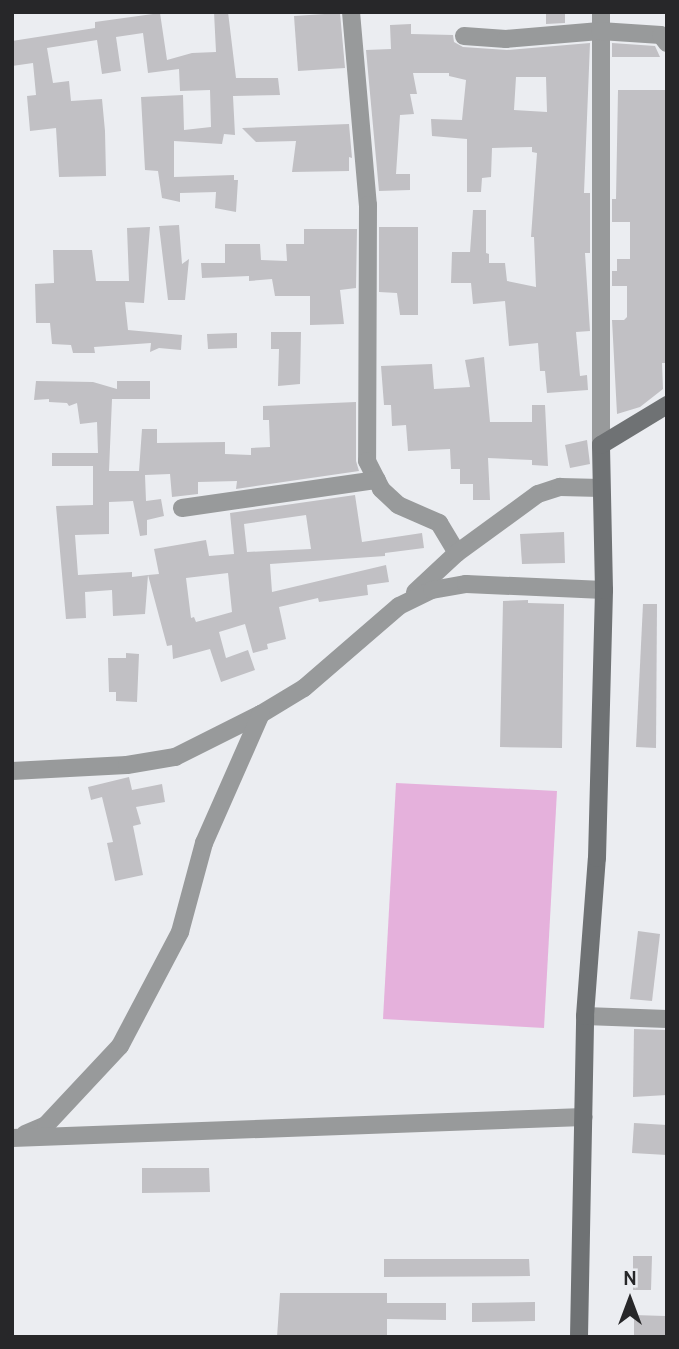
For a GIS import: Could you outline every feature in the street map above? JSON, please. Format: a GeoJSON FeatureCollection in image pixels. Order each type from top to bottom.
{"type":"FeatureCollection","features":[{"type":"Feature","properties":{"kind":"street"},"geometry":{"type":"LineString","coordinates":[[351,12],[368,205],[367,461],[377,480],[398,505],[439,523],[457,553]]}},
{"type":"Feature","properties":{"kind":"street"},"geometry":{"type":"LineString","coordinates":[[579,1337],[585,1016],[597,858],[604,590],[601,488],[601,12]]}},
{"type":"Feature","properties":{"kind":"street"},"geometry":{"type":"LineString","coordinates":[[464,36],[506,38],[600,31],[662,35],[667,43]]}},
{"type":"Feature","properties":{"kind":"street"},"geometry":{"type":"LineString","coordinates":[[601,444],[667,405]]}},
{"type":"Feature","properties":{"kind":"street"},"geometry":{"type":"LineString","coordinates":[[182,508],[377,480]]}},
{"type":"Feature","properties":{"kind":"street"},"geometry":{"type":"LineString","coordinates":[[12,771],[127,765],[175,757],[261,714],[304,688],[457,553],[538,494],[560,487],[601,488]]}},
{"type":"Feature","properties":{"kind":"street"},"geometry":{"type":"LineString","coordinates":[[399,606],[432,590],[466,584],[604,590]]}},
{"type":"Feature","properties":{"kind":"street"},"geometry":{"type":"LineString","coordinates":[[14,1141],[46,1125],[120,1046],[180,932],[204,843],[261,714]]}},
{"type":"Feature","properties":{"kind":"street"},"geometry":{"type":"LineString","coordinates":[[585,1016],[667,1019]]}},
{"type":"Feature","properties":{"kind":"street"},"geometry":{"type":"LineString","coordinates":[[14,1141],[584,1117]]}},
{"type":"Feature","properties":{"kind":"shaded area"},"geometry":{"type":"Polygon","coordinates":[[[396,783],[557,791],[544,1028],[383,1019],[396,783]]]}},
{"type":"Feature","properties":{"kind":"building"},"geometry":{"type":"Polygon","coordinates":[[[214,12],[228,12],[236,78],[278,78],[280,95],[233,96],[235,135],[224,134],[222,144],[174,141],[174,177],[234,175],[234,180],[238,180],[236,212],[215,208],[216,192],[180,193],[180,202],[162,198],[158,171],[145,170],[141,97],[183,95],[184,130],[211,127],[210,90],[180,91],[179,69],[148,73],[143,33],[116,37],[121,71],[102,74],[97,40],[47,48],[53,83],[69,81],[71,101],[102,99],[105,131],[106,176],[59,177],[56,128],[30,131],[27,96],[36,95],[33,63],[12,66],[12,41],[95,28],[95,22],[160,13],[167,60],[192,53],[216,52],[214,12]]]}},
{"type":"Feature","properties":{"kind":"building"},"geometry":{"type":"Polygon","coordinates":[[[546,12],[565,12],[565,23],[546,24],[546,12]]]}},
{"type":"Feature","properties":{"kind":"building"},"geometry":{"type":"Polygon","coordinates":[[[340,13],[345,68],[298,71],[294,16],[340,13]]]}},
{"type":"Feature","properties":{"kind":"building"},"geometry":{"type":"Polygon","coordinates":[[[411,24],[411,34],[453,35],[454,42],[463,47],[507,50],[590,43],[584,193],[590,193],[590,253],[585,253],[590,331],[576,332],[580,376],[587,375],[588,390],[547,393],[545,371],[540,371],[538,343],[509,346],[505,301],[473,304],[471,283],[451,283],[452,252],[470,252],[473,210],[486,210],[486,253],[489,254],[489,263],[505,263],[507,281],[536,287],[534,237],[531,237],[537,153],[532,152],[532,147],[492,148],[491,177],[482,178],[481,192],[467,192],[467,139],[432,136],[431,119],[462,120],[466,80],[449,76],[449,73],[413,73],[417,94],[410,94],[414,114],[400,115],[396,174],[410,174],[410,190],[379,191],[366,50],[391,49],[390,25],[411,24]],[[516,77],[514,110],[547,112],[546,77],[516,77]]]}},
{"type":"Feature","properties":{"kind":"building"},"geometry":{"type":"Polygon","coordinates":[[[612,43],[655,46],[660,57],[612,57],[612,43]]]}},
{"type":"Feature","properties":{"kind":"building"},"geometry":{"type":"Polygon","coordinates":[[[618,90],[667,90],[667,363],[662,363],[663,389],[640,407],[617,414],[612,320],[624,320],[627,317],[627,286],[612,286],[612,271],[617,271],[617,259],[630,259],[630,222],[612,222],[612,199],[616,199],[618,90]]]}},
{"type":"Feature","properties":{"kind":"building"},"geometry":{"type":"Polygon","coordinates":[[[349,124],[352,158],[349,157],[349,171],[292,172],[296,141],[256,142],[242,128],[349,124]]]}},
{"type":"Feature","properties":{"kind":"building"},"geometry":{"type":"Polygon","coordinates":[[[179,225],[182,264],[189,259],[185,300],[168,300],[159,226],[179,225]]]}},
{"type":"Feature","properties":{"kind":"building"},"geometry":{"type":"Polygon","coordinates":[[[150,227],[144,303],[125,302],[128,330],[182,335],[181,350],[159,348],[150,352],[151,343],[94,347],[95,353],[73,353],[71,345],[52,344],[50,323],[36,323],[35,284],[54,283],[53,250],[92,250],[96,281],[129,281],[127,228],[150,227]]]}},
{"type":"Feature","properties":{"kind":"building"},"geometry":{"type":"Polygon","coordinates":[[[379,227],[418,227],[418,315],[400,315],[397,293],[379,292],[379,227]]]}},
{"type":"Feature","properties":{"kind":"building"},"geometry":{"type":"Polygon","coordinates":[[[304,229],[357,229],[356,288],[340,290],[344,324],[310,325],[310,296],[275,296],[272,279],[249,281],[249,276],[202,278],[201,263],[225,263],[225,244],[260,244],[261,260],[287,261],[286,244],[304,244],[304,229]]]}},
{"type":"Feature","properties":{"kind":"building"},"geometry":{"type":"Polygon","coordinates":[[[271,332],[301,332],[300,384],[278,386],[279,349],[271,349],[271,332]]]}},
{"type":"Feature","properties":{"kind":"building"},"geometry":{"type":"Polygon","coordinates":[[[237,333],[237,348],[208,349],[207,334],[237,333]]]}},
{"type":"Feature","properties":{"kind":"building"},"geometry":{"type":"Polygon","coordinates":[[[484,357],[490,422],[532,422],[532,405],[545,405],[548,466],[532,465],[532,460],[488,458],[490,500],[473,500],[473,484],[460,484],[460,469],[451,469],[450,449],[408,451],[406,425],[392,426],[391,405],[384,405],[381,366],[432,364],[434,389],[470,387],[465,360],[484,357]]]}},
{"type":"Feature","properties":{"kind":"building"},"geometry":{"type":"Polygon","coordinates":[[[36,381],[93,382],[117,389],[117,381],[150,381],[150,399],[112,399],[109,471],[139,471],[142,429],[157,429],[157,443],[225,442],[225,454],[251,455],[251,448],[270,447],[269,420],[263,420],[263,406],[356,402],[356,461],[359,471],[236,489],[237,481],[198,482],[198,494],[172,497],[170,474],[145,475],[146,501],[161,499],[164,516],[147,520],[147,535],[140,536],[133,501],[109,502],[109,534],[75,535],[78,575],[132,572],[132,577],[148,575],[145,614],[113,616],[112,590],[85,592],[86,618],[66,619],[56,506],[93,505],[93,466],[52,466],[52,453],[98,453],[97,422],[80,424],[77,403],[69,406],[67,403],[49,402],[49,399],[34,400],[36,381]]]}},
{"type":"Feature","properties":{"kind":"building"},"geometry":{"type":"Polygon","coordinates":[[[587,440],[590,464],[570,468],[565,445],[587,440]]]}},
{"type":"Feature","properties":{"kind":"building"},"geometry":{"type":"Polygon","coordinates":[[[355,495],[362,542],[422,533],[424,548],[385,553],[385,556],[270,564],[272,592],[386,565],[389,582],[367,585],[368,595],[319,602],[318,598],[279,607],[286,639],[267,644],[268,649],[253,653],[245,624],[219,632],[226,658],[248,650],[255,670],[221,682],[210,649],[173,659],[172,645],[167,646],[148,575],[159,574],[154,549],[206,540],[209,556],[234,554],[230,513],[355,495]],[[306,515],[244,524],[247,552],[311,549],[306,515]],[[228,573],[186,578],[191,618],[194,617],[196,622],[232,612],[228,573]]]}},
{"type":"Feature","properties":{"kind":"building"},"geometry":{"type":"Polygon","coordinates":[[[564,532],[565,563],[522,564],[520,534],[564,532]]]}},
{"type":"Feature","properties":{"kind":"building"},"geometry":{"type":"Polygon","coordinates":[[[528,600],[528,603],[564,604],[562,748],[500,747],[503,601],[528,600]]]}},
{"type":"Feature","properties":{"kind":"building"},"geometry":{"type":"Polygon","coordinates":[[[643,604],[657,604],[656,748],[636,747],[643,604]]]}},
{"type":"Feature","properties":{"kind":"building"},"geometry":{"type":"Polygon","coordinates":[[[126,653],[139,654],[137,702],[116,701],[116,692],[109,692],[108,658],[126,658],[126,653]]]}},
{"type":"Feature","properties":{"kind":"building"},"geometry":{"type":"Polygon","coordinates":[[[129,777],[132,790],[162,784],[165,802],[136,807],[141,824],[133,826],[143,875],[115,881],[107,843],[113,842],[102,797],[91,800],[88,787],[129,777]]]}},
{"type":"Feature","properties":{"kind":"building"},"geometry":{"type":"Polygon","coordinates":[[[638,931],[660,934],[652,1001],[630,999],[638,931]]]}},
{"type":"Feature","properties":{"kind":"building"},"geometry":{"type":"Polygon","coordinates":[[[634,1029],[667,1030],[667,1095],[633,1097],[634,1029]]]}},
{"type":"Feature","properties":{"kind":"building"},"geometry":{"type":"Polygon","coordinates":[[[634,1123],[667,1125],[667,1155],[632,1153],[634,1123]]]}},
{"type":"Feature","properties":{"kind":"building"},"geometry":{"type":"Polygon","coordinates":[[[142,1168],[209,1168],[210,1192],[142,1193],[142,1168]]]}},
{"type":"Feature","properties":{"kind":"building"},"geometry":{"type":"Polygon","coordinates":[[[633,1256],[652,1256],[651,1290],[633,1290],[633,1256]]]}},
{"type":"Feature","properties":{"kind":"building"},"geometry":{"type":"Polygon","coordinates":[[[384,1259],[529,1259],[530,1276],[384,1277],[384,1259]]]}},
{"type":"Feature","properties":{"kind":"building"},"geometry":{"type":"Polygon","coordinates":[[[280,1293],[387,1293],[387,1303],[446,1303],[446,1320],[387,1319],[387,1337],[277,1337],[280,1293]]]}},
{"type":"Feature","properties":{"kind":"building"},"geometry":{"type":"Polygon","coordinates":[[[535,1302],[535,1321],[472,1322],[472,1303],[535,1302]]]}},
{"type":"Feature","properties":{"kind":"building"},"geometry":{"type":"Polygon","coordinates":[[[634,1315],[665,1316],[665,1336],[634,1335],[634,1315]]]}}]}
